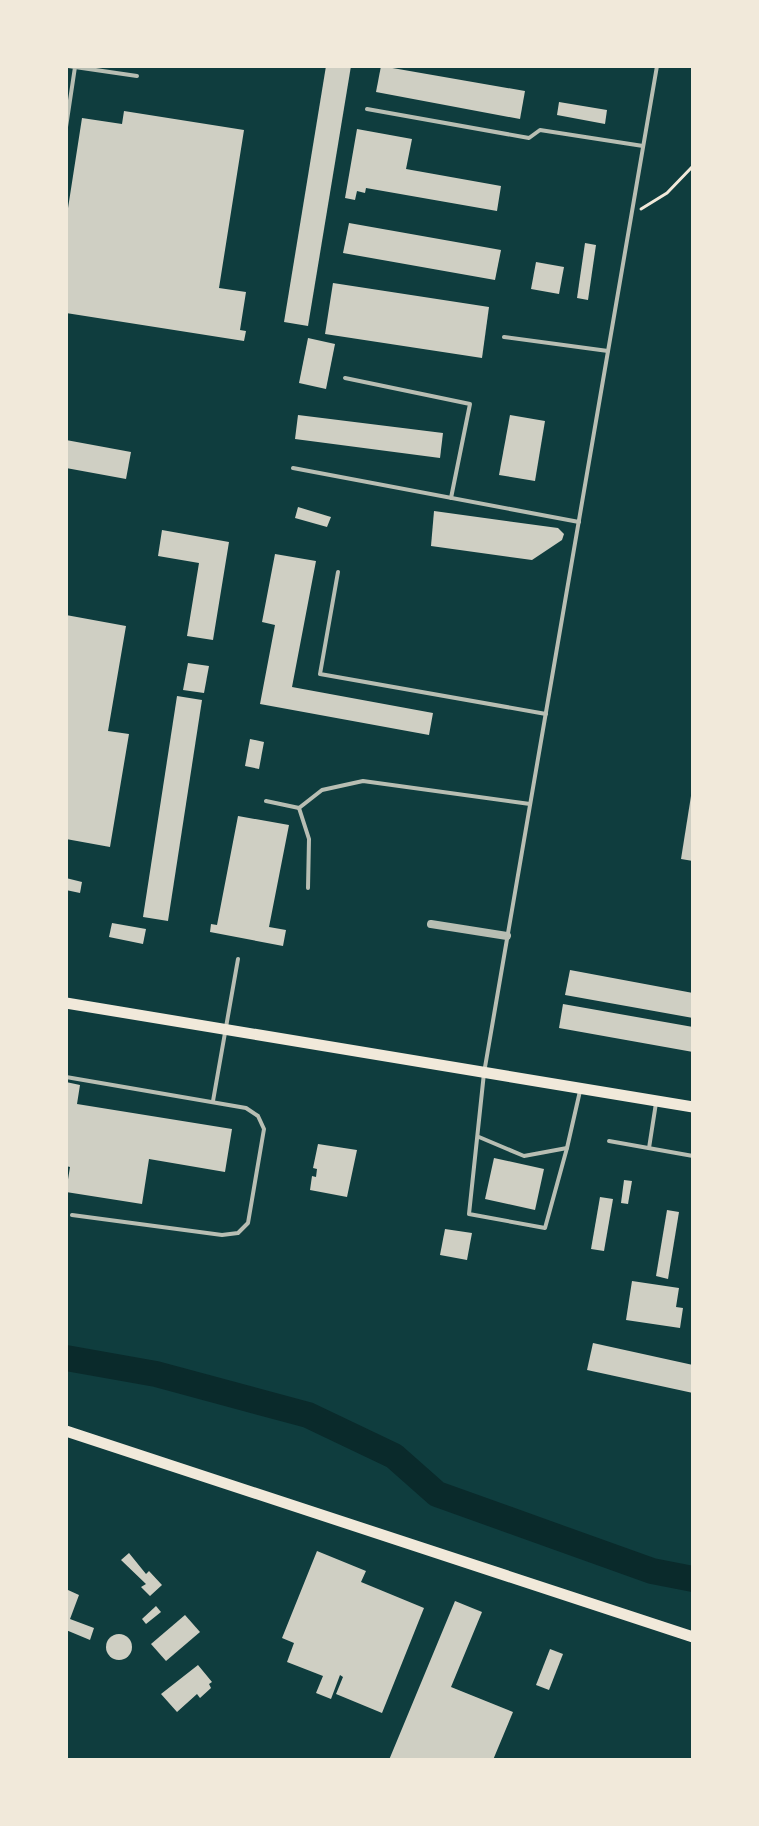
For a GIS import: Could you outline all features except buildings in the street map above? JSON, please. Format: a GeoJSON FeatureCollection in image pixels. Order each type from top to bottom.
{"type":"FeatureCollection","features":[{"type":"Feature","properties":{"kind":"main road"},"geometry":{"type":"LineString","coordinates":[[66,1003],[693,1107]]}},
{"type":"Feature","properties":{"kind":"main road"},"geometry":{"type":"LineString","coordinates":[[66,1431],[693,1637]]}},
{"type":"Feature","properties":{"kind":"street"},"geometry":{"type":"LineString","coordinates":[[431,924],[507,936]]}},
{"type":"Feature","properties":{"kind":"lane"},"geometry":{"type":"LineString","coordinates":[[68,66],[137,76]]}},
{"type":"Feature","properties":{"kind":"lane"},"geometry":{"type":"LineString","coordinates":[[580,1089],[545,1228],[469,1214],[484,1073],[657,66]]}},
{"type":"Feature","properties":{"kind":"lane"},"geometry":{"type":"LineString","coordinates":[[66,127],[75,67]]}},
{"type":"Feature","properties":{"kind":"lane"},"geometry":{"type":"LineString","coordinates":[[367,109],[529,138],[540,130],[643,146]]}},
{"type":"Feature","properties":{"kind":"lane"},"geometry":{"type":"LineString","coordinates":[[504,337],[608,351]]}},
{"type":"Feature","properties":{"kind":"lane"},"geometry":{"type":"LineString","coordinates":[[345,378],[470,404],[451,498]]}},
{"type":"Feature","properties":{"kind":"lane"},"geometry":{"type":"LineString","coordinates":[[293,468],[579,522]]}},
{"type":"Feature","properties":{"kind":"lane"},"geometry":{"type":"LineString","coordinates":[[338,572],[320,674],[546,714]]}},
{"type":"Feature","properties":{"kind":"lane"},"geometry":{"type":"LineString","coordinates":[[299,808],[322,790],[363,781],[530,804]]}},
{"type":"Feature","properties":{"kind":"lane"},"geometry":{"type":"LineString","coordinates":[[266,801],[299,808]]}},
{"type":"Feature","properties":{"kind":"lane"},"geometry":{"type":"LineString","coordinates":[[299,808],[309,839],[308,888]]}},
{"type":"Feature","properties":{"kind":"lane"},"geometry":{"type":"LineString","coordinates":[[213,1101],[238,959]]}},
{"type":"Feature","properties":{"kind":"lane"},"geometry":{"type":"LineString","coordinates":[[66,1077],[246,1108],[258,1116],[264,1129],[248,1223],[238,1233],[222,1235],[72,1215]]}},
{"type":"Feature","properties":{"kind":"lane"},"geometry":{"type":"LineString","coordinates":[[649,1148],[657,1101]]}},
{"type":"Feature","properties":{"kind":"lane"},"geometry":{"type":"LineString","coordinates":[[478,1137],[524,1156],[567,1148]]}},
{"type":"Feature","properties":{"kind":"lane"},"geometry":{"type":"LineString","coordinates":[[609,1141],[693,1156]]}},
{"type":"Feature","properties":{"kind":"path"},"geometry":{"type":"LineString","coordinates":[[632,215],[667,193],[693,166]]}},
{"type":"Feature","properties":{"kind":"waterway"},"geometry":{"type":"LineString","coordinates":[[66,1358],[156,1374],[308,1415],[394,1456],[437,1494],[652,1571],[693,1579]]}}]}
